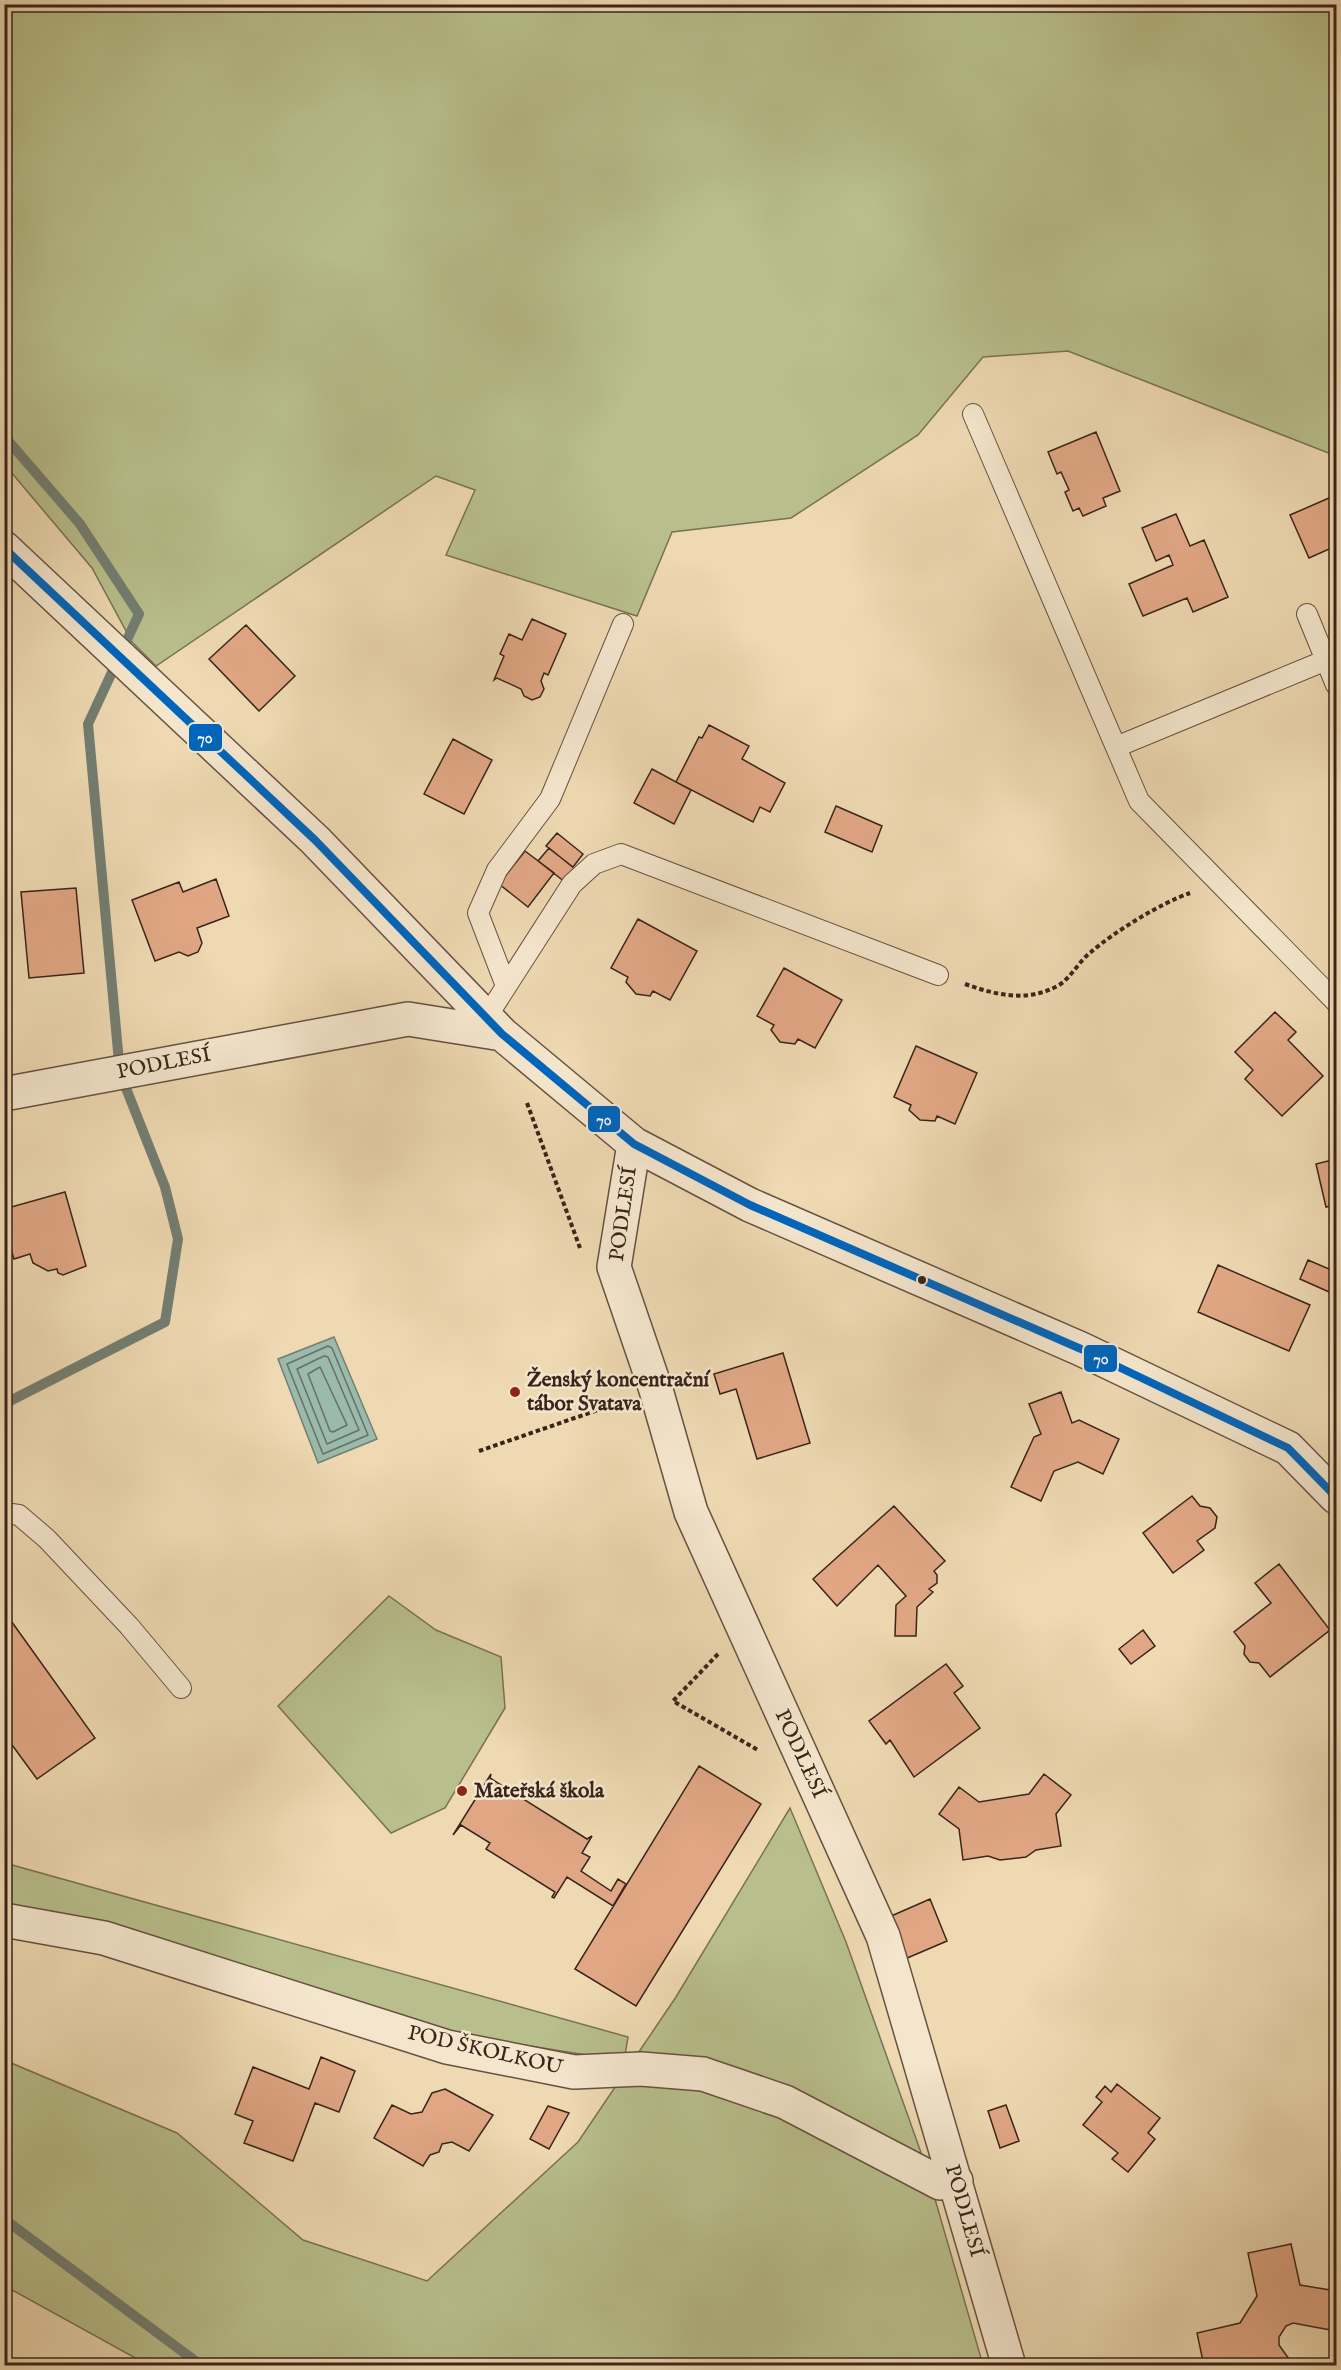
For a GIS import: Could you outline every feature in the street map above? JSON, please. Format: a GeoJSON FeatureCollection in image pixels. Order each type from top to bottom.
{"type":"FeatureCollection","features":[{"type":"Feature","properties":{"kind":"street","name":"PODLESÍ"},"geometry":{"type":"LineString","coordinates":[[4,548],[315,840],[494,1026],[634,1144],[750,1205],[1081,1349],[1288,1448],[1336,1497]]}},
{"type":"Feature","properties":{"kind":"street","name":"PODLESÍ"},"geometry":{"type":"LineString","coordinates":[[4,1094],[408,1019],[494,1026]]}},
{"type":"Feature","properties":{"kind":"street","name":"PODLESÍ"},"geometry":{"type":"LineString","coordinates":[[634,1144],[614,1267],[656,1390],[692,1512],[883,1936],[1008,2366]]}},
{"type":"Feature","properties":{"kind":"street","name":"POD ŠKOLKOU"},"geometry":{"type":"LineString","coordinates":[[4,1920],[104,1938],[447,2047],[574,2072],[641,2069],[703,2074],[785,2102],[940,2183],[956,2181]]}},
{"type":"Feature","properties":{"kind":"lane"},"geometry":{"type":"LineString","coordinates":[[973,414],[1139,801],[1336,1002]]}},
{"type":"Feature","properties":{"kind":"lane"},"geometry":{"type":"LineString","coordinates":[[1306,614],[1336,685]]}},
{"type":"Feature","properties":{"kind":"lane"},"geometry":{"type":"LineString","coordinates":[[506,986],[478,913],[497,870],[550,799],[623,624]]}},
{"type":"Feature","properties":{"kind":"lane"},"geometry":{"type":"LineString","coordinates":[[1116,747],[1324,661]]}},
{"type":"Feature","properties":{"kind":"lane"},"geometry":{"type":"LineString","coordinates":[[494,1026],[506,986],[572,884],[594,864],[621,854],[938,975]]}},
{"type":"Feature","properties":{"kind":"lane"},"geometry":{"type":"LineString","coordinates":[[4,1513],[19,1515],[47,1539],[129,1626],[181,1688]]}},
{"type":"Feature","properties":{"kind":"path"},"geometry":{"type":"LineString","coordinates":[[938,975],[999,996],[1033,995],[1060,985],[1091,951],[1139,919],[1177,897],[1219,882]]}},
{"type":"Feature","properties":{"kind":"path"},"geometry":{"type":"LineString","coordinates":[[479,1451],[656,1390]]}},
{"type":"Feature","properties":{"kind":"green space"},"geometry":{"type":"Polygon","coordinates":[[[4,5],[1336,5],[1336,456],[1068,351],[983,357],[918,435],[791,518],[672,532],[637,616],[446,555],[475,490],[436,476],[156,666],[132,642],[92,568],[5,465],[4,5]]]}},
{"type":"Feature","properties":{"kind":"green space"},"geometry":{"type":"Polygon","coordinates":[[[389,1596],[436,1630],[501,1657],[505,1708],[445,1808],[391,1833],[278,1706],[389,1596]]]}},
{"type":"Feature","properties":{"kind":"green space"},"geometry":{"type":"Polygon","coordinates":[[[790,1808],[846,1942],[924,2161],[983,2365],[148,2365],[5,2286],[4,2060],[177,2133],[303,2240],[427,2281],[578,2142],[676,1997],[790,1808]]]}},
{"type":"Feature","properties":{"kind":"green space"},"geometry":{"type":"Polygon","coordinates":[[[5,1863],[628,2037],[624,2061],[437,2031],[28,1907],[5,1937],[5,1863]]]}},
{"type":"Feature","properties":{"kind":"water"},"geometry":{"type":"Polygon","coordinates":[[[334,1337],[377,1439],[318,1463],[278,1359],[334,1337]]]}},
{"type":"Feature","properties":{"kind":"building"},"geometry":{"type":"Polygon","coordinates":[[[1096,432],[1120,491],[1103,498],[1106,506],[1083,516],[1079,508],[1073,511],[1065,492],[1069,490],[1061,472],[1057,474],[1048,452],[1096,432]]]}},
{"type":"Feature","properties":{"kind":"building"},"geometry":{"type":"Polygon","coordinates":[[[1336,495],[1336,546],[1309,558],[1290,515],[1336,495]]]}},
{"type":"Feature","properties":{"kind":"building"},"geometry":{"type":"Polygon","coordinates":[[[1176,514],[1190,546],[1204,540],[1228,597],[1193,612],[1187,598],[1143,616],[1129,584],[1173,565],[1169,555],[1156,561],[1142,528],[1176,514]]]}},
{"type":"Feature","properties":{"kind":"building"},"geometry":{"type":"Polygon","coordinates":[[[532,619],[566,634],[548,675],[544,673],[541,681],[544,689],[540,697],[532,700],[524,696],[521,689],[497,678],[494,680],[504,656],[500,654],[509,634],[522,640],[532,619]]]}},
{"type":"Feature","properties":{"kind":"building"},"geometry":{"type":"Polygon","coordinates":[[[246,625],[295,676],[259,711],[209,659],[246,625]]]}},
{"type":"Feature","properties":{"kind":"building"},"geometry":{"type":"Polygon","coordinates":[[[709,725],[749,746],[742,759],[785,783],[770,812],[760,807],[753,822],[676,782],[699,737],[702,738],[709,725]]]}},
{"type":"Feature","properties":{"kind":"building"},"geometry":{"type":"Polygon","coordinates":[[[453,739],[492,760],[464,814],[424,794],[453,739]]]}},
{"type":"Feature","properties":{"kind":"building"},"geometry":{"type":"Polygon","coordinates":[[[652,769],[691,790],[674,824],[634,803],[652,769]]]}},
{"type":"Feature","properties":{"kind":"building"},"geometry":{"type":"Polygon","coordinates":[[[836,806],[882,826],[872,852],[825,832],[836,806]]]}},
{"type":"Feature","properties":{"kind":"building"},"geometry":{"type":"Polygon","coordinates":[[[557,833],[583,854],[573,867],[546,846],[557,833]]]}},
{"type":"Feature","properties":{"kind":"building"},"geometry":{"type":"Polygon","coordinates":[[[549,848],[575,869],[565,882],[538,861],[549,848]]]}},
{"type":"Feature","properties":{"kind":"building"},"geometry":{"type":"Polygon","coordinates":[[[525,851],[554,873],[528,907],[499,884],[525,851]]]}},
{"type":"Feature","properties":{"kind":"building"},"geometry":{"type":"Polygon","coordinates":[[[216,879],[229,916],[197,928],[202,943],[198,952],[188,956],[179,952],[155,961],[132,900],[179,882],[183,892],[216,879]]]}},
{"type":"Feature","properties":{"kind":"building"},"geometry":{"type":"Polygon","coordinates":[[[76,888],[84,973],[29,978],[21,892],[76,888]]]}},
{"type":"Feature","properties":{"kind":"building"},"geometry":{"type":"Polygon","coordinates":[[[638,919],[697,951],[670,1000],[653,991],[650,996],[636,994],[626,982],[628,977],[611,968],[638,919]]]}},
{"type":"Feature","properties":{"kind":"building"},"geometry":{"type":"Polygon","coordinates":[[[784,968],[842,1000],[815,1048],[798,1039],[795,1044],[780,1042],[771,1030],[774,1025],[757,1016],[784,968]]]}},
{"type":"Feature","properties":{"kind":"building"},"geometry":{"type":"Polygon","coordinates":[[[1275,1012],[1296,1032],[1288,1040],[1323,1076],[1282,1116],[1245,1079],[1253,1070],[1235,1052],[1275,1012]]]}},
{"type":"Feature","properties":{"kind":"building"},"geometry":{"type":"Polygon","coordinates":[[[916,1046],[977,1073],[955,1124],[937,1116],[935,1121],[920,1120],[909,1110],[911,1105],[894,1097],[916,1046]]]}},
{"type":"Feature","properties":{"kind":"building"},"geometry":{"type":"Polygon","coordinates":[[[1336,1159],[1336,1205],[1326,1207],[1316,1164],[1336,1159]]]}},
{"type":"Feature","properties":{"kind":"building"},"geometry":{"type":"Polygon","coordinates":[[[65,1192],[86,1266],[63,1275],[58,1273],[57,1269],[48,1271],[33,1263],[30,1254],[14,1259],[4,1227],[4,1209],[65,1192]]]}},
{"type":"Feature","properties":{"kind":"building"},"geometry":{"type":"Polygon","coordinates":[[[1308,1260],[1336,1272],[1336,1295],[1300,1279],[1308,1260]]]}},
{"type":"Feature","properties":{"kind":"building"},"geometry":{"type":"Polygon","coordinates":[[[1218,1265],[1310,1305],[1289,1351],[1198,1312],[1218,1265]]]}},
{"type":"Feature","properties":{"kind":"building"},"geometry":{"type":"Polygon","coordinates":[[[783,1353],[810,1443],[757,1459],[736,1389],[720,1394],[714,1374],[783,1353]]]}},
{"type":"Feature","properties":{"kind":"building"},"geometry":{"type":"Polygon","coordinates":[[[1061,1392],[1072,1423],[1079,1420],[1119,1439],[1103,1474],[1078,1462],[1054,1471],[1041,1501],[1011,1487],[1034,1437],[1041,1434],[1029,1404],[1061,1392]]]}},
{"type":"Feature","properties":{"kind":"building"},"geometry":{"type":"Polygon","coordinates":[[[1192,1496],[1200,1506],[1210,1508],[1217,1517],[1215,1528],[1197,1541],[1204,1550],[1173,1573],[1143,1533],[1192,1496]]]}},
{"type":"Feature","properties":{"kind":"building"},"geometry":{"type":"Polygon","coordinates":[[[894,1506],[945,1561],[934,1571],[937,1575],[937,1583],[929,1589],[933,1592],[917,1607],[916,1636],[895,1636],[896,1605],[906,1596],[878,1565],[837,1606],[813,1579],[894,1506]]]}},
{"type":"Feature","properties":{"kind":"building"},"geometry":{"type":"Polygon","coordinates":[[[1279,1564],[1330,1630],[1270,1677],[1259,1663],[1250,1662],[1244,1654],[1245,1646],[1234,1632],[1271,1603],[1255,1583],[1279,1564]]]}},
{"type":"Feature","properties":{"kind":"building"},"geometry":{"type":"Polygon","coordinates":[[[4,1611],[95,1738],[37,1779],[4,1734],[4,1611]]]}},
{"type":"Feature","properties":{"kind":"building"},"geometry":{"type":"Polygon","coordinates":[[[1143,1630],[1155,1646],[1131,1664],[1119,1649],[1143,1630]]]}},
{"type":"Feature","properties":{"kind":"building"},"geometry":{"type":"Polygon","coordinates":[[[946,1664],[963,1686],[954,1693],[980,1728],[914,1777],[890,1740],[886,1744],[869,1721],[946,1664]]]}},
{"type":"Feature","properties":{"kind":"building"},"geometry":{"type":"Polygon","coordinates":[[[699,1766],[761,1804],[636,2006],[575,1969],[699,1766]]]}},
{"type":"Feature","properties":{"kind":"building"},"geometry":{"type":"Polygon","coordinates":[[[491,1774],[490,1778],[587,1839],[592,1836],[582,1853],[590,1857],[581,1871],[611,1891],[618,1879],[626,1884],[613,1906],[567,1877],[554,1898],[552,1897],[555,1892],[486,1849],[490,1843],[461,1825],[453,1835],[491,1774]]]}},
{"type":"Feature","properties":{"kind":"building"},"geometry":{"type":"Polygon","coordinates":[[[1044,1774],[1071,1795],[1056,1814],[1061,1846],[1036,1850],[1026,1857],[1000,1860],[988,1856],[963,1860],[959,1829],[939,1814],[959,1787],[979,1802],[1029,1794],[1044,1774]]]}},
{"type":"Feature","properties":{"kind":"building"},"geometry":{"type":"Polygon","coordinates":[[[930,1899],[947,1941],[905,1959],[889,1917],[930,1899]]]}},
{"type":"Feature","properties":{"kind":"building"},"geometry":{"type":"Polygon","coordinates":[[[321,2057],[355,2071],[339,2112],[315,2103],[293,2161],[244,2143],[253,2121],[235,2114],[253,2067],[309,2089],[321,2057]]]}},
{"type":"Feature","properties":{"kind":"building"},"geometry":{"type":"Polygon","coordinates":[[[1117,2084],[1160,2118],[1148,2133],[1155,2139],[1128,2172],[1112,2159],[1118,2153],[1083,2125],[1102,2102],[1096,2097],[1105,2086],[1111,2092],[1117,2084]]]}},
{"type":"Feature","properties":{"kind":"building"},"geometry":{"type":"Polygon","coordinates":[[[445,2089],[493,2115],[469,2151],[452,2142],[442,2144],[439,2152],[430,2155],[423,2166],[374,2138],[392,2105],[411,2114],[422,2112],[432,2093],[445,2089]]]}},
{"type":"Feature","properties":{"kind":"building"},"geometry":{"type":"Polygon","coordinates":[[[1006,2105],[1019,2141],[1000,2148],[988,2111],[1006,2105]]]}},
{"type":"Feature","properties":{"kind":"building"},"geometry":{"type":"Polygon","coordinates":[[[548,2106],[569,2113],[549,2149],[530,2139],[548,2106]]]}},
{"type":"Feature","properties":{"kind":"building"},"geometry":{"type":"Polygon","coordinates":[[[1291,2244],[1300,2285],[1336,2291],[1336,2331],[1293,2323],[1286,2326],[1279,2337],[1279,2345],[1294,2366],[1204,2366],[1197,2333],[1240,2323],[1257,2296],[1248,2253],[1291,2244]]]}},
{"type":"Feature","properties":{"kind":"waterway"},"geometry":{"type":"LineString","coordinates":[[4,436],[80,524],[139,614],[88,724],[120,1073],[165,1187],[178,1239],[165,1322],[4,1404]]}},
{"type":"Feature","properties":{"kind":"waterway"},"geometry":{"type":"LineString","coordinates":[[4,2219],[202,2366]]}},
{"type":"Feature","properties":{"kind":"transit line","name":"70"},"geometry":{"type":"LineString","coordinates":[[4,548],[315,840],[502,1034],[634,1144],[750,1205],[1081,1349],[1288,1448],[1336,1497]]}},
{"type":"Feature","properties":{"kind":"place","name":"Ženský koncentrační tábor Svatava"},"geometry":{"type":"Point","coordinates":[515,1392]}},
{"type":"Feature","properties":{"kind":"place","name":"Mateřská škola"},"geometry":{"type":"Point","coordinates":[462,1791]}}]}
